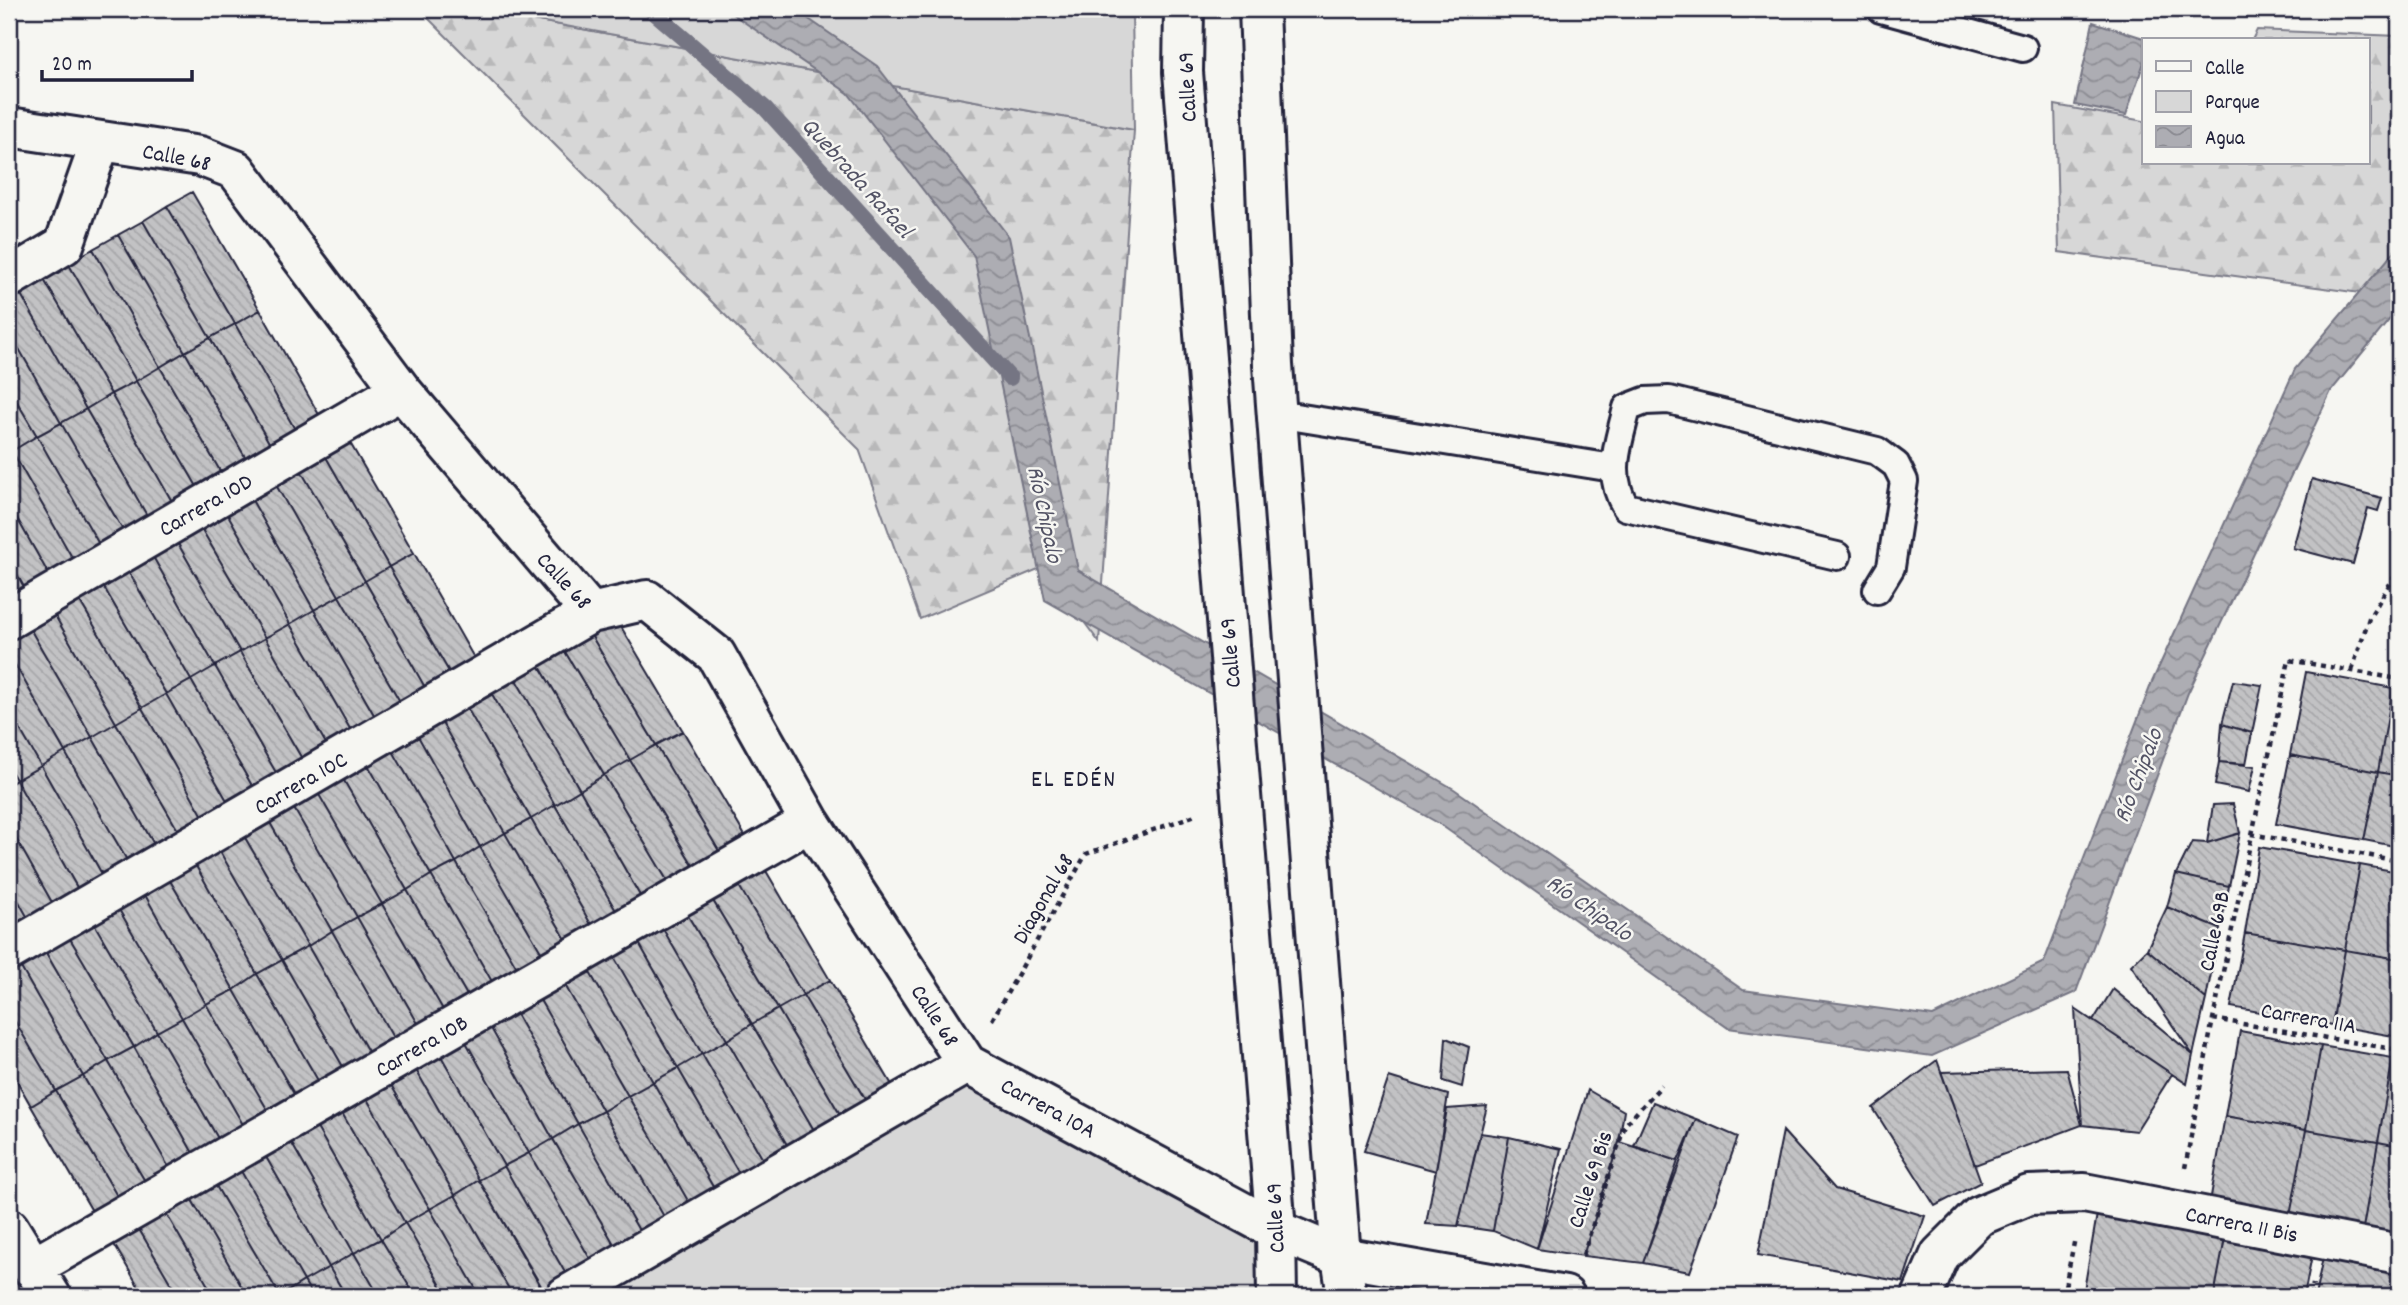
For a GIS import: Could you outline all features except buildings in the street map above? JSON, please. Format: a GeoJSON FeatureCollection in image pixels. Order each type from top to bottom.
{"type":"FeatureCollection","features":[{"type":"Feature","properties":{"kind":"street","name":"Calle 69"},"geometry":{"type":"LineString","coordinates":[[1184,9],[1183,72],[1276,1230],[1277,1296]]}},
{"type":"Feature","properties":{"kind":"street"},"geometry":{"type":"LineString","coordinates":[[1259,9],[1277,414],[1341,1257],[1347,1296]]}},
{"type":"Feature","properties":{"kind":"street","name":"Calle 68"},"geometry":{"type":"LineString","coordinates":[[9,127],[100,143],[200,156],[236,170],[401,390],[591,614],[647,600],[716,655],[810,822],[967,1064]]}},
{"type":"Feature","properties":{"kind":"street"},"geometry":{"type":"LineString","coordinates":[[9,278],[64,245],[100,143]]}},
{"type":"Feature","properties":{"kind":"street","name":"Carrera 10D"},"geometry":{"type":"LineString","coordinates":[[9,619],[401,390]]}},
{"type":"Feature","properties":{"kind":"street","name":"Carrera 10C"},"geometry":{"type":"LineString","coordinates":[[9,951],[591,614]]}},
{"type":"Feature","properties":{"kind":"street","name":"Carrera 10B"},"geometry":{"type":"LineString","coordinates":[[41,1282],[810,822]]}},
{"type":"Feature","properties":{"kind":"street"},"geometry":{"type":"LineString","coordinates":[[566,1296],[967,1064]]}},
{"type":"Feature","properties":{"kind":"street","name":"Carrera 10A"},"geometry":{"type":"LineString","coordinates":[[967,1064],[1276,1230],[1341,1257],[1572,1281]]}},
{"type":"Feature","properties":{"kind":"street","name":"Carrera 11 Bis"},"geometry":{"type":"LineString","coordinates":[[1922,1296],[1940,1255],[1979,1216],[2029,1195],[2084,1193],[2399,1254]]}},
{"type":"Feature","properties":{"kind":"street"},"geometry":{"type":"LineString","coordinates":[[9,1228],[41,1282]]}},
{"type":"Feature","properties":{"kind":"lane"},"geometry":{"type":"LineString","coordinates":[[1881,9],[2023,48]]}},
{"type":"Feature","properties":{"kind":"lane"},"geometry":{"type":"LineString","coordinates":[[1837,556],[1650,515],[1626,507],[1616,491],[1613,468],[1627,408],[1645,401],[1669,400],[1877,451],[1896,465],[1904,481],[1891,567],[1877,590]]}},
{"type":"Feature","properties":{"kind":"lane"},"geometry":{"type":"LineString","coordinates":[[1277,414],[1613,468]]}},
{"type":"Feature","properties":{"kind":"path"},"geometry":{"type":"LineString","coordinates":[[2399,569],[2369,618],[2352,670],[2399,678]]}},
{"type":"Feature","properties":{"kind":"path","name":"Calle 69B"},"geometry":{"type":"LineString","coordinates":[[2177,1210],[2213,1018],[2289,660],[2352,670]]}},
{"type":"Feature","properties":{"kind":"path","name":"Diagonal 68"},"geometry":{"type":"LineString","coordinates":[[967,1064],[1086,854],[1241,799]]}},
{"type":"Feature","properties":{"kind":"path"},"geometry":{"type":"LineString","coordinates":[[2251,834],[2399,861]]}},
{"type":"Feature","properties":{"kind":"path","name":"Carrera 11A"},"geometry":{"type":"LineString","coordinates":[[2213,1018],[2399,1050]]}},
{"type":"Feature","properties":{"kind":"path","name":"Calle 69 Bis"},"geometry":{"type":"LineString","coordinates":[[1572,1281],[1625,1125],[1662,1085]]}},
{"type":"Feature","properties":{"kind":"path"},"geometry":{"type":"LineString","coordinates":[[2063,1296],[2084,1193]]}},
{"type":"Feature","properties":{"kind":"green space"},"geometry":{"type":"Polygon","coordinates":[[[419,9],[473,9],[1134,130],[1099,642],[1043,567],[920,619],[859,449],[419,9]]]}},
{"type":"Feature","properties":{"kind":"green space"},"geometry":{"type":"Polygon","coordinates":[[[473,9],[1132,9],[1134,130],[473,9]]]}},
{"type":"Feature","properties":{"kind":"green space"},"geometry":{"type":"Polygon","coordinates":[[[2257,30],[2399,36],[2399,268],[2360,293],[2059,252],[2055,105],[2142,121],[2142,164],[2370,164],[2370,38],[2253,38],[2257,30]]]}},
{"type":"Feature","properties":{"kind":"green space"},"geometry":{"type":"Polygon","coordinates":[[[967,1064],[1276,1230],[1277,1296],[566,1296],[967,1064]]]}},
{"type":"Feature","properties":{"kind":"green space"},"geometry":{"type":"Polygon","coordinates":[[[9,1228],[51,1296],[9,1296],[9,1228]]]}},
{"type":"Feature","properties":{"kind":"water","name":"Río Chipalo"},"geometry":{"type":"Polygon","coordinates":[[[725,9],[794,9],[877,66],[1009,237],[1078,570],[1454,789],[1743,990],[1933,1016],[2044,962],[2152,682],[2295,369],[2399,246],[2399,308],[2331,391],[2188,693],[2076,992],[1932,1056],[1728,1028],[1438,823],[1045,600],[974,256],[848,93],[725,9]]]}},
{"type":"Feature","properties":{"kind":"water"},"geometry":{"type":"Polygon","coordinates":[[[2093,22],[2144,38],[2142,68],[2126,115],[2075,105],[2093,22]]]}},
{"type":"Feature","properties":{"kind":"waterway","name":"Quebrada Rafael"},"geometry":{"type":"LineString","coordinates":[[650,9],[765,108],[1010,378]]}},
{"type":"Feature","properties":{"kind":"district","name":"EL EDÉN"},"geometry":{"type":"Point","coordinates":[1074,778]}}]}
